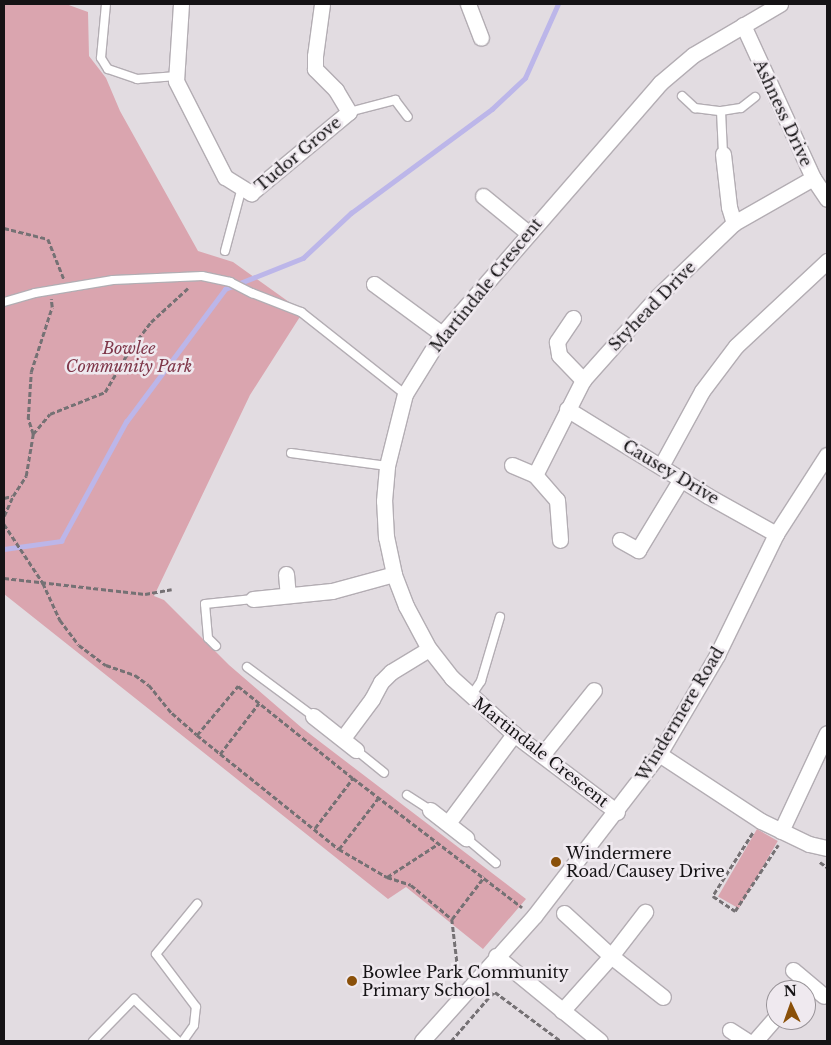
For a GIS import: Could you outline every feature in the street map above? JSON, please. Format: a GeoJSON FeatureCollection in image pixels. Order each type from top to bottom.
{"type":"FeatureCollection","features":[{"type":"Feature","properties":{"kind":"street","name":"Tudor Grove"},"geometry":{"type":"LineString","coordinates":[[181,4],[176,81],[225,177],[251,193],[349,112],[336,90],[315,69],[322,4]]}},
{"type":"Feature","properties":{"kind":"street"},"geometry":{"type":"LineString","coordinates":[[468,4],[481,38]]}},
{"type":"Feature","properties":{"kind":"street","name":"Martindale Crescent"},"geometry":{"type":"LineString","coordinates":[[617,812],[514,734],[452,678],[429,649],[406,606],[394,574],[386,537],[384,501],[387,466],[405,394],[442,334],[528,232],[660,83],[693,55],[780,4]]}},
{"type":"Feature","properties":{"kind":"street","name":"Ashness Drive"},"geometry":{"type":"LineString","coordinates":[[743,25],[813,178],[827,199]]}},
{"type":"Feature","properties":{"kind":"street"},"geometry":{"type":"LineString","coordinates":[[722,154],[729,207],[734,223]]}},
{"type":"Feature","properties":{"kind":"street","name":"Styhead Drive"},"geometry":{"type":"LineString","coordinates":[[535,475],[567,409],[584,380],[658,297],[734,223],[813,178]]}},
{"type":"Feature","properties":{"kind":"street"},"geometry":{"type":"LineString","coordinates":[[483,196],[508,206],[528,232]]}},
{"type":"Feature","properties":{"kind":"street"},"geometry":{"type":"LineString","coordinates":[[661,466],[702,391],[736,346],[827,261]]}},
{"type":"Feature","properties":{"kind":"street"},"geometry":{"type":"LineString","coordinates":[[374,284],[396,292],[442,334]]}},
{"type":"Feature","properties":{"kind":"street"},"geometry":{"type":"LineString","coordinates":[[573,318],[556,342],[559,355],[584,380]]}},
{"type":"Feature","properties":{"kind":"street","name":"Causey Drive"},"geometry":{"type":"LineString","coordinates":[[567,409],[681,479],[776,534]]}},
{"type":"Feature","properties":{"kind":"street","name":"Windermere Road"},"geometry":{"type":"LineString","coordinates":[[422,1041],[496,956],[535,915],[617,812],[659,754],[717,655],[776,534],[827,455]]}},
{"type":"Feature","properties":{"kind":"street"},"geometry":{"type":"LineString","coordinates":[[512,465],[535,475],[557,500],[560,540]]}},
{"type":"Feature","properties":{"kind":"street"},"geometry":{"type":"LineString","coordinates":[[620,540],[638,550],[681,479]]}},
{"type":"Feature","properties":{"kind":"street"},"geometry":{"type":"LineString","coordinates":[[286,574],[288,595]]}},
{"type":"Feature","properties":{"kind":"street"},"geometry":{"type":"LineString","coordinates":[[253,599],[332,591],[394,574]]}},
{"type":"Feature","properties":{"kind":"street"},"geometry":{"type":"LineString","coordinates":[[343,738],[386,677],[429,649]]}},
{"type":"Feature","properties":{"kind":"street"},"geometry":{"type":"LineString","coordinates":[[542,755],[594,690]]}},
{"type":"Feature","properties":{"kind":"street"},"geometry":{"type":"LineString","coordinates":[[313,716],[356,750]]}},
{"type":"Feature","properties":{"kind":"street"},"geometry":{"type":"LineString","coordinates":[[783,832],[827,733]]}},
{"type":"Feature","properties":{"kind":"street"},"geometry":{"type":"LineString","coordinates":[[448,822],[514,734]]}},
{"type":"Feature","properties":{"kind":"street"},"geometry":{"type":"LineString","coordinates":[[659,754],[760,821],[809,844],[827,848]]}},
{"type":"Feature","properties":{"kind":"street"},"geometry":{"type":"LineString","coordinates":[[430,810],[448,822],[466,838]]}},
{"type":"Feature","properties":{"kind":"street"},"geometry":{"type":"LineString","coordinates":[[562,1011],[611,956],[645,912]]}},
{"type":"Feature","properties":{"kind":"street"},"geometry":{"type":"LineString","coordinates":[[564,913],[611,956],[663,998]]}},
{"type":"Feature","properties":{"kind":"street"},"geometry":{"type":"LineString","coordinates":[[496,956],[600,1041]]}},
{"type":"Feature","properties":{"kind":"street"},"geometry":{"type":"LineString","coordinates":[[794,970],[800,980]]}},
{"type":"Feature","properties":{"kind":"street"},"geometry":{"type":"LineString","coordinates":[[816,992],[824,996]]}},
{"type":"Feature","properties":{"kind":"street"},"geometry":{"type":"LineString","coordinates":[[755,1041],[766,1028]]}},
{"type":"Feature","properties":{"kind":"street"},"geometry":{"type":"LineString","coordinates":[[730,1030],[747,1041]]}},
{"type":"Feature","properties":{"kind":"lane"},"geometry":{"type":"LineString","coordinates":[[106,4],[101,58],[108,70],[137,78],[176,76]]}},
{"type":"Feature","properties":{"kind":"lane"},"geometry":{"type":"LineString","coordinates":[[682,96],[695,108],[721,111],[741,108],[755,97]]}},
{"type":"Feature","properties":{"kind":"lane"},"geometry":{"type":"LineString","coordinates":[[349,112],[395,100],[408,117]]}},
{"type":"Feature","properties":{"kind":"lane"},"geometry":{"type":"LineString","coordinates":[[721,111],[722,154]]}},
{"type":"Feature","properties":{"kind":"lane"},"geometry":{"type":"LineString","coordinates":[[226,251],[242,187]]}},
{"type":"Feature","properties":{"kind":"lane"},"geometry":{"type":"LineString","coordinates":[[4,302],[51,290],[113,280],[202,276],[230,282],[301,312],[405,394]]}},
{"type":"Feature","properties":{"kind":"lane"},"geometry":{"type":"LineString","coordinates":[[291,453],[387,466]]}},
{"type":"Feature","properties":{"kind":"lane"},"geometry":{"type":"LineString","coordinates":[[216,646],[208,638],[205,604],[253,599]]}},
{"type":"Feature","properties":{"kind":"lane"},"geometry":{"type":"LineString","coordinates":[[471,696],[481,681],[500,617]]}},
{"type":"Feature","properties":{"kind":"lane"},"geometry":{"type":"LineString","coordinates":[[246,667],[313,716]]}},
{"type":"Feature","properties":{"kind":"lane"},"geometry":{"type":"LineString","coordinates":[[356,750],[384,773]]}},
{"type":"Feature","properties":{"kind":"lane"},"geometry":{"type":"LineString","coordinates":[[407,794],[430,810]]}},
{"type":"Feature","properties":{"kind":"lane"},"geometry":{"type":"LineString","coordinates":[[466,838],[496,863]]}},
{"type":"Feature","properties":{"kind":"lane"},"geometry":{"type":"LineString","coordinates":[[183,1041],[194,1025],[196,1007],[156,954],[197,904]]}},
{"type":"Feature","properties":{"kind":"lane"},"geometry":{"type":"LineString","coordinates":[[93,1041],[134,1000],[178,1041]]}},
{"type":"Feature","properties":{"kind":"path"},"geometry":{"type":"LineString","coordinates":[[4,228],[48,239],[63,272],[66,288]]}},
{"type":"Feature","properties":{"kind":"path"},"geometry":{"type":"LineString","coordinates":[[33,434],[50,414],[105,392],[129,351],[151,322],[202,276]]}},
{"type":"Feature","properties":{"kind":"path"},"geometry":{"type":"LineString","coordinates":[[4,516],[13,496],[26,476],[33,434],[28,420],[32,372],[52,307],[51,290]]}},
{"type":"Feature","properties":{"kind":"path"},"geometry":{"type":"LineString","coordinates":[[4,498],[13,496]]}},
{"type":"Feature","properties":{"kind":"path"},"geometry":{"type":"LineString","coordinates":[[4,524],[43,582],[60,620],[79,646],[106,665],[135,675],[149,685],[172,713],[197,736],[339,849],[387,877],[411,885],[452,919]]}},
{"type":"Feature","properties":{"kind":"path"},"geometry":{"type":"LineString","coordinates":[[4,578],[145,594],[172,588]]}},
{"type":"Feature","properties":{"kind":"path"},"geometry":{"type":"LineString","coordinates":[[197,736],[238,686],[438,844],[523,906]]}},
{"type":"Feature","properties":{"kind":"path"},"geometry":{"type":"LineString","coordinates":[[220,754],[259,703]]}},
{"type":"Feature","properties":{"kind":"path"},"geometry":{"type":"LineString","coordinates":[[315,828],[353,778]]}},
{"type":"Feature","properties":{"kind":"path"},"geometry":{"type":"LineString","coordinates":[[339,849],[379,797]]}},
{"type":"Feature","properties":{"kind":"path"},"geometry":{"type":"LineString","coordinates":[[760,821],[713,896],[735,911],[783,832]]}},
{"type":"Feature","properties":{"kind":"path"},"geometry":{"type":"LineString","coordinates":[[387,877],[438,844]]}},
{"type":"Feature","properties":{"kind":"path"},"geometry":{"type":"LineString","coordinates":[[459,982],[452,919],[484,877]]}},
{"type":"Feature","properties":{"kind":"path"},"geometry":{"type":"LineString","coordinates":[[451,1041],[495,992],[560,1041]]}},
{"type":"Feature","properties":{"kind":"green space","name":"Bowlee Community Park"},"geometry":{"type":"Polygon","coordinates":[[[4,4],[66,4],[88,12],[89,56],[106,78],[120,111],[198,251],[233,262],[303,312],[250,395],[154,596],[164,600],[229,665],[302,728],[526,899],[483,949],[406,887],[388,899],[4,594],[4,4]]]}},
{"type":"Feature","properties":{"kind":"green space"},"geometry":{"type":"Polygon","coordinates":[[[757,829],[778,841],[739,909],[718,897],[757,829]]]}},
{"type":"Feature","properties":{"kind":"waterway"},"geometry":{"type":"LineString","coordinates":[[4,549],[61,541],[126,422],[225,289],[303,258],[351,213],[492,109],[525,78],[558,4]]}},
{"type":"Feature","properties":{"kind":"place","name":"Windermere Road/Causey Drive"},"geometry":{"type":"Point","coordinates":[556,862]}},
{"type":"Feature","properties":{"kind":"place","name":"Bowlee Park Community Primary School"},"geometry":{"type":"Point","coordinates":[352,981]}}]}
